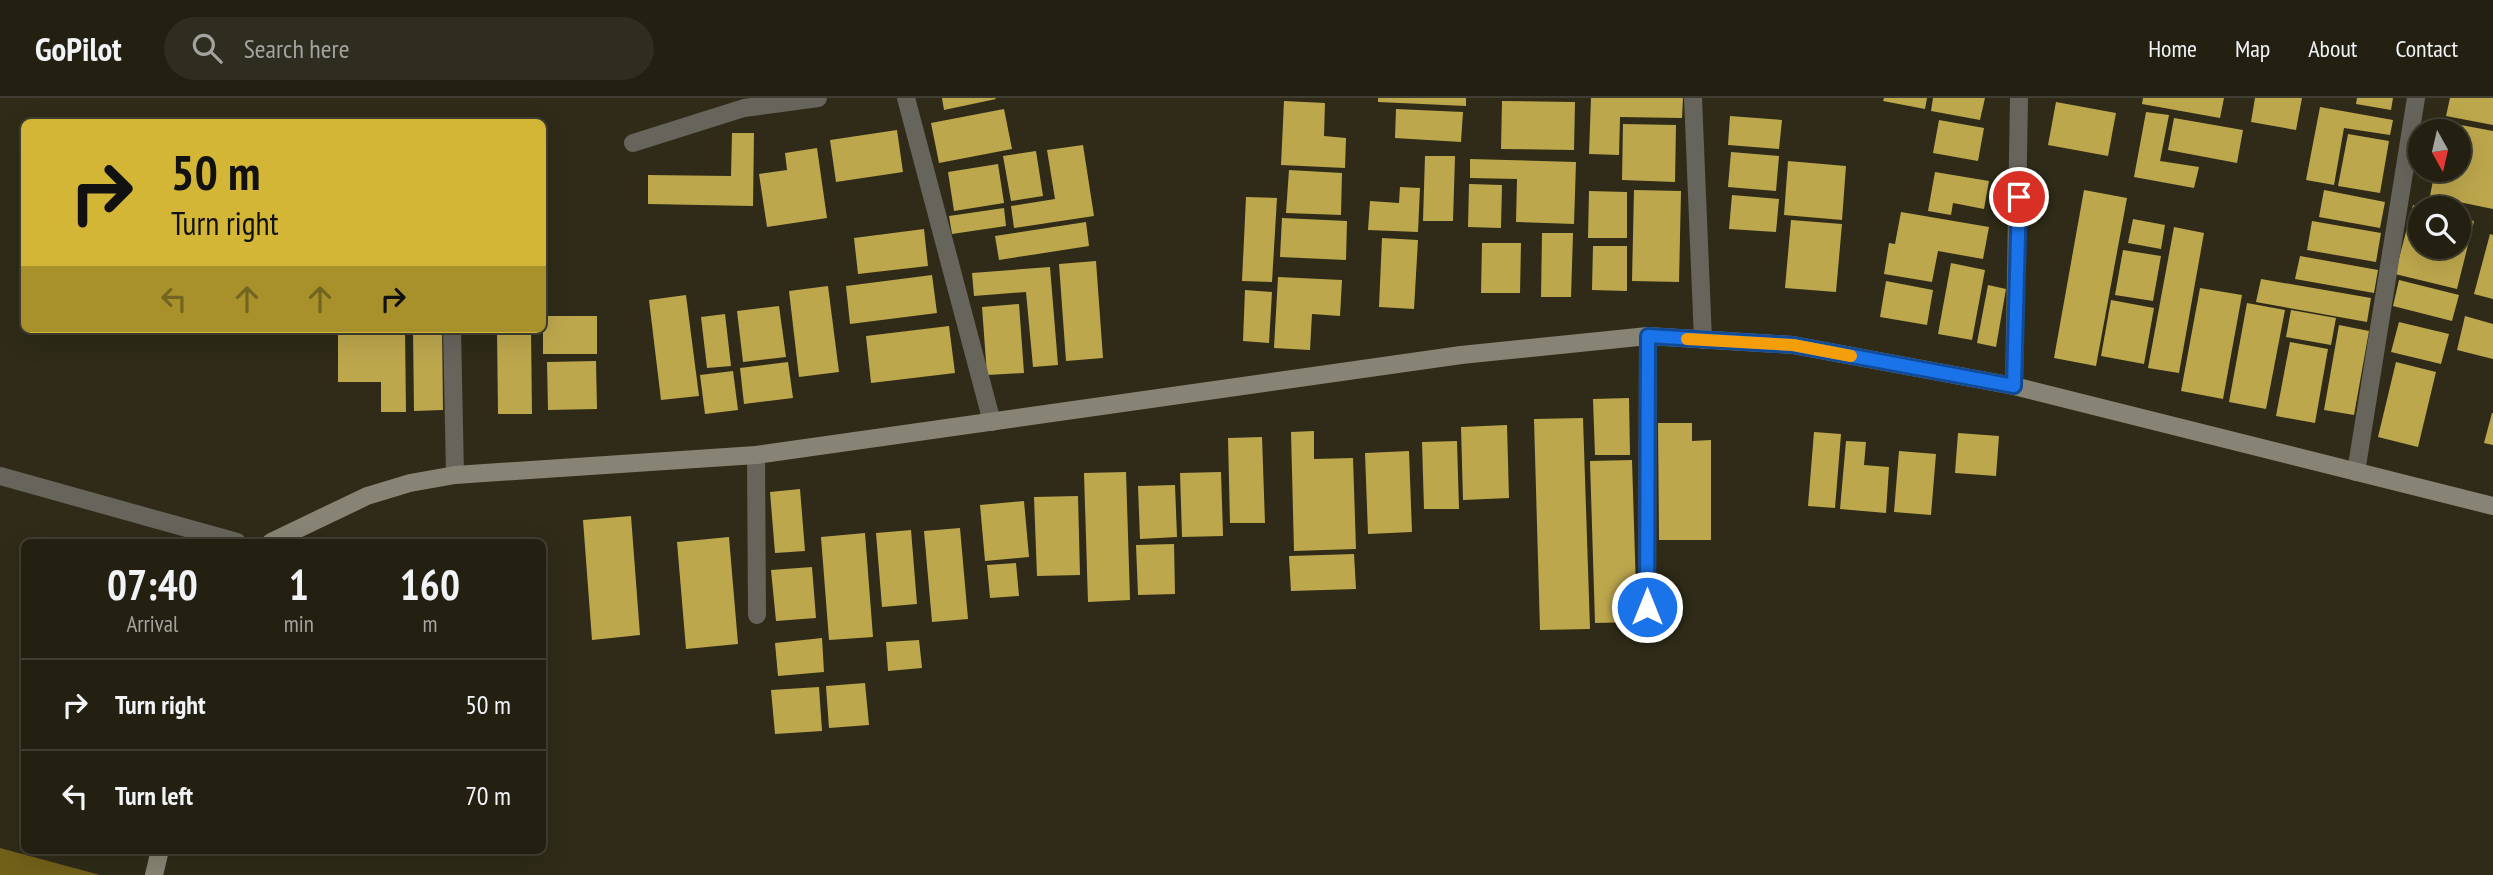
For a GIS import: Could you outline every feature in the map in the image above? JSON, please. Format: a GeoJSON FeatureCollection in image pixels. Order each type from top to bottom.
{"type":"FeatureCollection","features":[{"type":"Feature","properties":{"kind":"main road"},"geometry":{"type":"LineString","coordinates":[[277,539],[367,496],[410,483],[455,475],[756,455],[1461,355],[1648,336],[1793,345],[2014,386],[2493,506]]}},
{"type":"Feature","properties":{"kind":"main road"},"geometry":{"type":"LineString","coordinates":[[154,875],[158,854]]}},
{"type":"Feature","properties":{"kind":"street"},"geometry":{"type":"LineString","coordinates":[[633,143],[744,108],[818,98]]}},
{"type":"Feature","properties":{"kind":"street"},"geometry":{"type":"LineString","coordinates":[[906,98],[992,422]]}},
{"type":"Feature","properties":{"kind":"street"},"geometry":{"type":"LineString","coordinates":[[1693,98],[1703,340]]}},
{"type":"Feature","properties":{"kind":"street"},"geometry":{"type":"LineString","coordinates":[[2014,386],[2019,98]]}},
{"type":"Feature","properties":{"kind":"street"},"geometry":{"type":"LineString","coordinates":[[2356,472],[2416,98]]}},
{"type":"Feature","properties":{"kind":"street"},"geometry":{"type":"LineString","coordinates":[[452,333],[455,475]]}},
{"type":"Feature","properties":{"kind":"street"},"geometry":{"type":"LineString","coordinates":[[1647,607],[1648,336]]}},
{"type":"Feature","properties":{"kind":"street"},"geometry":{"type":"LineString","coordinates":[[756,455],[757,615]]}},
{"type":"Feature","properties":{"kind":"street"},"geometry":{"type":"LineString","coordinates":[[0,476],[226,539]]}},
{"type":"Feature","properties":{"kind":"shaded area"},"geometry":{"type":"Polygon","coordinates":[[[0,848],[100,875],[0,875],[0,848]]]}},
{"type":"Feature","properties":{"kind":"building"},"geometry":{"type":"Polygon","coordinates":[[[942,98],[995,98],[996,99],[944,110],[942,98]]]}},
{"type":"Feature","properties":{"kind":"building"},"geometry":{"type":"Polygon","coordinates":[[[1378,98],[1466,98],[1466,106],[1378,102],[1378,98]]]}},
{"type":"Feature","properties":{"kind":"building"},"geometry":{"type":"Polygon","coordinates":[[[1591,98],[1683,98],[1682,118],[1620,117],[1619,155],[1589,154],[1591,98]]]}},
{"type":"Feature","properties":{"kind":"building"},"geometry":{"type":"Polygon","coordinates":[[[1884,98],[1927,98],[1925,109],[1883,101],[1884,98]]]}},
{"type":"Feature","properties":{"kind":"building"},"geometry":{"type":"Polygon","coordinates":[[[1933,98],[1985,98],[1980,120],[1931,111],[1933,98]]]}},
{"type":"Feature","properties":{"kind":"building"},"geometry":{"type":"Polygon","coordinates":[[[2143,98],[2224,98],[2220,118],[2142,104],[2143,98]]]}},
{"type":"Feature","properties":{"kind":"building"},"geometry":{"type":"Polygon","coordinates":[[[2255,98],[2302,98],[2296,130],[2251,122],[2255,98]]]}},
{"type":"Feature","properties":{"kind":"building"},"geometry":{"type":"Polygon","coordinates":[[[2357,98],[2393,98],[2391,110],[2356,104],[2357,98]]]}},
{"type":"Feature","properties":{"kind":"building"},"geometry":{"type":"Polygon","coordinates":[[[2450,98],[2493,98],[2493,125],[2446,116],[2450,98]]]}},
{"type":"Feature","properties":{"kind":"building"},"geometry":{"type":"Polygon","coordinates":[[[1284,101],[1325,103],[1324,136],[1346,138],[1345,168],[1281,165],[1284,101]]]}},
{"type":"Feature","properties":{"kind":"building"},"geometry":{"type":"Polygon","coordinates":[[[1502,101],[1575,102],[1574,150],[1501,149],[1502,101]]]}},
{"type":"Feature","properties":{"kind":"building"},"geometry":{"type":"Polygon","coordinates":[[[2056,102],[2116,113],[2108,156],[2048,145],[2056,102]]]}},
{"type":"Feature","properties":{"kind":"building"},"geometry":{"type":"Polygon","coordinates":[[[2320,107],[2393,120],[2390,135],[2344,128],[2334,185],[2306,180],[2320,107]]]}},
{"type":"Feature","properties":{"kind":"building"},"geometry":{"type":"Polygon","coordinates":[[[1004,109],[1012,149],[939,163],[931,123],[1004,109]]]}},
{"type":"Feature","properties":{"kind":"building"},"geometry":{"type":"Polygon","coordinates":[[[1396,109],[1463,112],[1461,142],[1395,138],[1396,109]]]}},
{"type":"Feature","properties":{"kind":"building"},"geometry":{"type":"Polygon","coordinates":[[[2146,112],[2169,115],[2160,161],[2199,167],[2194,188],[2134,177],[2146,112]]]}},
{"type":"Feature","properties":{"kind":"building"},"geometry":{"type":"Polygon","coordinates":[[[1730,116],[1782,120],[1779,149],[1728,145],[1730,116]]]}},
{"type":"Feature","properties":{"kind":"building"},"geometry":{"type":"Polygon","coordinates":[[[2174,118],[2243,130],[2237,163],[2168,150],[2174,118]]]}},
{"type":"Feature","properties":{"kind":"building"},"geometry":{"type":"Polygon","coordinates":[[[1939,120],[1984,128],[1978,161],[1933,153],[1939,120]]]}},
{"type":"Feature","properties":{"kind":"building"},"geometry":{"type":"Polygon","coordinates":[[[1623,124],[1676,125],[1675,182],[1622,180],[1623,124]]]}},
{"type":"Feature","properties":{"kind":"building"},"geometry":{"type":"Polygon","coordinates":[[[2471,127],[2493,131],[2493,209],[2471,204],[2471,196],[2430,196],[2433,182],[2471,182],[2471,127]]]}},
{"type":"Feature","properties":{"kind":"building"},"geometry":{"type":"Polygon","coordinates":[[[897,130],[903,172],[836,182],[830,140],[897,130]]]}},
{"type":"Feature","properties":{"kind":"building"},"geometry":{"type":"Polygon","coordinates":[[[732,133],[754,133],[753,206],[648,204],[648,175],[731,176],[732,133]]]}},
{"type":"Feature","properties":{"kind":"building"},"geometry":{"type":"Polygon","coordinates":[[[2348,134],[2389,141],[2380,193],[2338,186],[2348,134]]]}},
{"type":"Feature","properties":{"kind":"building"},"geometry":{"type":"Polygon","coordinates":[[[1083,145],[1094,216],[1014,228],[1011,206],[1055,199],[1047,150],[1083,145]]]}},
{"type":"Feature","properties":{"kind":"building"},"geometry":{"type":"Polygon","coordinates":[[[817,148],[827,218],[767,227],[759,174],[787,170],[785,153],[817,148]]]}},
{"type":"Feature","properties":{"kind":"building"},"geometry":{"type":"Polygon","coordinates":[[[1036,151],[1043,196],[1011,201],[1003,156],[1036,151]]]}},
{"type":"Feature","properties":{"kind":"building"},"geometry":{"type":"Polygon","coordinates":[[[1731,152],[1779,156],[1776,191],[1728,187],[1731,152]]]}},
{"type":"Feature","properties":{"kind":"building"},"geometry":{"type":"Polygon","coordinates":[[[1425,156],[1455,156],[1453,221],[1423,221],[1425,156]]]}},
{"type":"Feature","properties":{"kind":"building"},"geometry":{"type":"Polygon","coordinates":[[[1470,159],[1576,162],[1574,224],[1516,222],[1517,179],[1470,178],[1470,159]]]}},
{"type":"Feature","properties":{"kind":"building"},"geometry":{"type":"Polygon","coordinates":[[[1788,161],[1846,166],[1842,220],[1784,215],[1788,161]]]}},
{"type":"Feature","properties":{"kind":"building"},"geometry":{"type":"Polygon","coordinates":[[[998,164],[1004,203],[954,211],[948,172],[998,164]]]}},
{"type":"Feature","properties":{"kind":"building"},"geometry":{"type":"Polygon","coordinates":[[[1289,170],[1342,173],[1341,215],[1286,213],[1289,170]]]}},
{"type":"Feature","properties":{"kind":"building"},"geometry":{"type":"Polygon","coordinates":[[[1935,172],[1989,181],[1984,209],[1953,203],[1951,215],[1928,211],[1935,172]]]}},
{"type":"Feature","properties":{"kind":"building"},"geometry":{"type":"Polygon","coordinates":[[[1469,184],[1502,185],[1501,228],[1468,227],[1469,184]]]}},
{"type":"Feature","properties":{"kind":"building"},"geometry":{"type":"Polygon","coordinates":[[[1400,187],[1420,188],[1418,232],[1368,230],[1370,201],[1399,203],[1400,187]]]}},
{"type":"Feature","properties":{"kind":"building"},"geometry":{"type":"Polygon","coordinates":[[[1634,190],[1681,191],[1679,282],[1632,281],[1634,190]]]}},
{"type":"Feature","properties":{"kind":"building"},"geometry":{"type":"Polygon","coordinates":[[[2084,190],[2127,198],[2096,366],[2054,358],[2084,190]]]}},
{"type":"Feature","properties":{"kind":"building"},"geometry":{"type":"Polygon","coordinates":[[[2324,190],[2385,202],[2380,228],[2319,217],[2324,190]]]}},
{"type":"Feature","properties":{"kind":"building"},"geometry":{"type":"Polygon","coordinates":[[[1589,191],[1627,192],[1627,238],[1588,238],[1589,191]]]}},
{"type":"Feature","properties":{"kind":"building"},"geometry":{"type":"Polygon","coordinates":[[[1732,195],[1779,199],[1776,232],[1729,229],[1732,195]]]}},
{"type":"Feature","properties":{"kind":"building"},"geometry":{"type":"Polygon","coordinates":[[[1246,197],[1277,198],[1272,282],[1242,281],[1246,197]]]}},
{"type":"Feature","properties":{"kind":"building"},"geometry":{"type":"Polygon","coordinates":[[[1004,208],[1006,226],[952,234],[949,216],[1004,208]]]}},
{"type":"Feature","properties":{"kind":"building"},"geometry":{"type":"Polygon","coordinates":[[[1901,212],[1989,227],[1983,259],[1938,251],[1932,282],[1884,274],[1889,243],[1895,244],[1901,212]]]}},
{"type":"Feature","properties":{"kind":"building"},"geometry":{"type":"Polygon","coordinates":[[[1282,218],[1347,221],[1346,260],[1280,257],[1282,218]]]}},
{"type":"Feature","properties":{"kind":"building"},"geometry":{"type":"Polygon","coordinates":[[[2133,219],[2165,225],[2161,249],[2128,243],[2133,219]]]}},
{"type":"Feature","properties":{"kind":"building"},"geometry":{"type":"Polygon","coordinates":[[[1791,220],[1842,224],[1836,292],[1785,288],[1791,220]]]}},
{"type":"Feature","properties":{"kind":"building"},"geometry":{"type":"Polygon","coordinates":[[[2312,221],[2381,233],[2376,262],[2307,250],[2312,221]]]}},
{"type":"Feature","properties":{"kind":"building"},"geometry":{"type":"Polygon","coordinates":[[[1086,222],[1089,246],[999,260],[995,236],[1086,222]]]}},
{"type":"Feature","properties":{"kind":"building"},"geometry":{"type":"Polygon","coordinates":[[[2408,224],[2408,259],[2464,259],[2457,289],[2395,274],[2408,224]]]}},
{"type":"Feature","properties":{"kind":"building"},"geometry":{"type":"Polygon","coordinates":[[[2174,227],[2204,233],[2179,373],[2148,368],[2174,227]]]}},
{"type":"Feature","properties":{"kind":"building"},"geometry":{"type":"Polygon","coordinates":[[[924,229],[928,266],[858,274],[854,238],[924,229]]]}},
{"type":"Feature","properties":{"kind":"building"},"geometry":{"type":"Polygon","coordinates":[[[1542,233],[1573,233],[1571,297],[1541,297],[1542,233]]]}},
{"type":"Feature","properties":{"kind":"building"},"geometry":{"type":"Polygon","coordinates":[[[2490,234],[2493,235],[2493,299],[2474,294],[2490,234]]]}},
{"type":"Feature","properties":{"kind":"building"},"geometry":{"type":"Polygon","coordinates":[[[1382,238],[1418,240],[1414,309],[1379,307],[1382,238]]]}},
{"type":"Feature","properties":{"kind":"building"},"geometry":{"type":"Polygon","coordinates":[[[1482,243],[1521,243],[1520,293],[1481,293],[1482,243]]]}},
{"type":"Feature","properties":{"kind":"building"},"geometry":{"type":"Polygon","coordinates":[[[1593,246],[1627,246],[1627,291],[1592,290],[1593,246]]]}},
{"type":"Feature","properties":{"kind":"building"},"geometry":{"type":"Polygon","coordinates":[[[2123,250],[2161,256],[2153,301],[2115,295],[2123,250]]]}},
{"type":"Feature","properties":{"kind":"building"},"geometry":{"type":"Polygon","coordinates":[[[2300,256],[2378,270],[2374,293],[2295,279],[2300,256]]]}},
{"type":"Feature","properties":{"kind":"building"},"geometry":{"type":"Polygon","coordinates":[[[1096,261],[1103,358],[1066,361],[1059,264],[1096,261]]]}},
{"type":"Feature","properties":{"kind":"building"},"geometry":{"type":"Polygon","coordinates":[[[1951,263],[1985,270],[1972,340],[1938,334],[1951,263]]]}},
{"type":"Feature","properties":{"kind":"building"},"geometry":{"type":"Polygon","coordinates":[[[1050,267],[1058,365],[1033,367],[1026,292],[974,296],[972,273],[1050,267]]]}},
{"type":"Feature","properties":{"kind":"building"},"geometry":{"type":"Polygon","coordinates":[[[932,275],[937,313],[850,324],[846,286],[932,275]]]}},
{"type":"Feature","properties":{"kind":"building"},"geometry":{"type":"Polygon","coordinates":[[[1278,277],[1342,280],[1340,316],[1312,314],[1310,350],[1274,348],[1278,277]]]}},
{"type":"Feature","properties":{"kind":"building"},"geometry":{"type":"Polygon","coordinates":[[[2261,279],[2371,298],[2367,322],[2256,302],[2261,279]]]}},
{"type":"Feature","properties":{"kind":"building"},"geometry":{"type":"Polygon","coordinates":[[[2399,280],[2459,295],[2452,321],[2393,306],[2399,280]]]}},
{"type":"Feature","properties":{"kind":"building"},"geometry":{"type":"Polygon","coordinates":[[[1886,281],[1933,290],[1927,325],[1880,317],[1886,281]]]}},
{"type":"Feature","properties":{"kind":"building"},"geometry":{"type":"Polygon","coordinates":[[[1988,285],[2006,289],[1996,347],[1977,343],[1988,285]]]}},
{"type":"Feature","properties":{"kind":"building"},"geometry":{"type":"Polygon","coordinates":[[[828,286],[839,372],[799,377],[789,291],[828,286]]]}},
{"type":"Feature","properties":{"kind":"building"},"geometry":{"type":"Polygon","coordinates":[[[2200,288],[2242,295],[2223,399],[2181,391],[2200,288]]]}},
{"type":"Feature","properties":{"kind":"building"},"geometry":{"type":"Polygon","coordinates":[[[1245,290],[1272,292],[1269,343],[1243,341],[1245,290]]]}},
{"type":"Feature","properties":{"kind":"building"},"geometry":{"type":"Polygon","coordinates":[[[686,295],[699,396],[661,400],[649,300],[686,295]]]}},
{"type":"Feature","properties":{"kind":"building"},"geometry":{"type":"Polygon","coordinates":[[[2111,300],[2154,308],[2144,364],[2101,356],[2111,300]]]}},
{"type":"Feature","properties":{"kind":"building"},"geometry":{"type":"Polygon","coordinates":[[[2247,303],[2285,310],[2266,409],[2229,402],[2247,303]]]}},
{"type":"Feature","properties":{"kind":"building"},"geometry":{"type":"Polygon","coordinates":[[[1019,304],[1024,373],[987,375],[982,307],[1019,304]]]}},
{"type":"Feature","properties":{"kind":"building"},"geometry":{"type":"Polygon","coordinates":[[[779,306],[786,357],[743,362],[737,311],[779,306]]]}},
{"type":"Feature","properties":{"kind":"building"},"geometry":{"type":"Polygon","coordinates":[[[2291,310],[2336,318],[2331,345],[2286,337],[2291,310]]]}},
{"type":"Feature","properties":{"kind":"building"},"geometry":{"type":"Polygon","coordinates":[[[725,314],[731,366],[707,368],[701,317],[725,314]]]}},
{"type":"Feature","properties":{"kind":"building"},"geometry":{"type":"Polygon","coordinates":[[[546,316],[597,316],[597,354],[543,354],[546,316]]]}},
{"type":"Feature","properties":{"kind":"building"},"geometry":{"type":"Polygon","coordinates":[[[2465,316],[2493,324],[2493,359],[2457,350],[2465,316]]]}},
{"type":"Feature","properties":{"kind":"building"},"geometry":{"type":"Polygon","coordinates":[[[2399,322],[2449,334],[2441,364],[2391,352],[2399,322]]]}},
{"type":"Feature","properties":{"kind":"building"},"geometry":{"type":"Polygon","coordinates":[[[2339,325],[2369,331],[2354,415],[2324,410],[2339,325]]]}},
{"type":"Feature","properties":{"kind":"building"},"geometry":{"type":"Polygon","coordinates":[[[949,326],[955,373],[871,383],[866,336],[949,326]]]}},
{"type":"Feature","properties":{"kind":"building"},"geometry":{"type":"Polygon","coordinates":[[[338,333],[405,333],[406,412],[381,412],[381,382],[338,382],[338,333]]]}},
{"type":"Feature","properties":{"kind":"building"},"geometry":{"type":"Polygon","coordinates":[[[413,333],[442,333],[443,410],[414,411],[413,333]]]}},
{"type":"Feature","properties":{"kind":"building"},"geometry":{"type":"Polygon","coordinates":[[[497,333],[531,333],[532,414],[498,414],[497,333]]]}},
{"type":"Feature","properties":{"kind":"building"},"geometry":{"type":"Polygon","coordinates":[[[2290,342],[2328,349],[2315,423],[2276,416],[2290,342]]]}},
{"type":"Feature","properties":{"kind":"building"},"geometry":{"type":"Polygon","coordinates":[[[596,361],[597,409],[548,410],[547,362],[596,361]]]}},
{"type":"Feature","properties":{"kind":"building"},"geometry":{"type":"Polygon","coordinates":[[[788,362],[793,398],[744,404],[740,368],[788,362]]]}},
{"type":"Feature","properties":{"kind":"building"},"geometry":{"type":"Polygon","coordinates":[[[2396,362],[2436,372],[2418,447],[2378,437],[2396,362]]]}},
{"type":"Feature","properties":{"kind":"building"},"geometry":{"type":"Polygon","coordinates":[[[733,371],[738,410],[705,414],[700,375],[733,371]]]}},
{"type":"Feature","properties":{"kind":"building"},"geometry":{"type":"Polygon","coordinates":[[[1629,398],[1630,455],[1595,455],[1593,399],[1629,398]]]}},
{"type":"Feature","properties":{"kind":"building"},"geometry":{"type":"Polygon","coordinates":[[[2493,413],[2493,445],[2484,443],[2493,413]]]}},
{"type":"Feature","properties":{"kind":"building"},"geometry":{"type":"Polygon","coordinates":[[[1583,418],[1590,629],[1540,630],[1534,419],[1583,418]]]}},
{"type":"Feature","properties":{"kind":"building"},"geometry":{"type":"Polygon","coordinates":[[[1658,423],[1692,423],[1692,441],[1711,440],[1711,540],[1659,540],[1658,423]]]}},
{"type":"Feature","properties":{"kind":"building"},"geometry":{"type":"Polygon","coordinates":[[[1507,425],[1509,498],[1463,500],[1461,427],[1507,425]]]}},
{"type":"Feature","properties":{"kind":"building"},"geometry":{"type":"Polygon","coordinates":[[[1314,431],[1314,459],[1353,458],[1356,549],[1294,551],[1291,432],[1314,431]]]}},
{"type":"Feature","properties":{"kind":"building"},"geometry":{"type":"Polygon","coordinates":[[[1814,432],[1841,434],[1835,508],[1808,506],[1814,432]]]}},
{"type":"Feature","properties":{"kind":"building"},"geometry":{"type":"Polygon","coordinates":[[[1958,433],[1999,436],[1996,476],[1955,473],[1958,433]]]}},
{"type":"Feature","properties":{"kind":"building"},"geometry":{"type":"Polygon","coordinates":[[[1262,437],[1265,523],[1230,523],[1228,438],[1262,437]]]}},
{"type":"Feature","properties":{"kind":"building"},"geometry":{"type":"Polygon","coordinates":[[[1457,441],[1459,509],[1424,509],[1422,442],[1457,441]]]}},
{"type":"Feature","properties":{"kind":"building"},"geometry":{"type":"Polygon","coordinates":[[[1846,441],[1866,442],[1864,465],[1889,467],[1886,513],[1840,509],[1846,441]]]}},
{"type":"Feature","properties":{"kind":"building"},"geometry":{"type":"Polygon","coordinates":[[[1409,451],[1412,532],[1368,534],[1365,453],[1409,451]]]}},
{"type":"Feature","properties":{"kind":"building"},"geometry":{"type":"Polygon","coordinates":[[[1899,451],[1936,454],[1931,515],[1894,512],[1899,451]]]}},
{"type":"Feature","properties":{"kind":"building"},"geometry":{"type":"Polygon","coordinates":[[[1632,460],[1637,622],[1595,623],[1590,461],[1632,460]]]}},
{"type":"Feature","properties":{"kind":"building"},"geometry":{"type":"Polygon","coordinates":[[[1126,472],[1130,600],[1088,602],[1084,473],[1126,472]]]}},
{"type":"Feature","properties":{"kind":"building"},"geometry":{"type":"Polygon","coordinates":[[[1221,472],[1223,536],[1182,537],[1180,473],[1221,472]]]}},
{"type":"Feature","properties":{"kind":"building"},"geometry":{"type":"Polygon","coordinates":[[[1175,485],[1177,537],[1140,539],[1138,486],[1175,485]]]}},
{"type":"Feature","properties":{"kind":"building"},"geometry":{"type":"Polygon","coordinates":[[[800,489],[805,551],[775,553],[770,492],[800,489]]]}},
{"type":"Feature","properties":{"kind":"building"},"geometry":{"type":"Polygon","coordinates":[[[1078,496],[1080,575],[1037,576],[1034,497],[1078,496]]]}},
{"type":"Feature","properties":{"kind":"building"},"geometry":{"type":"Polygon","coordinates":[[[1024,501],[1029,557],[985,561],[980,505],[1024,501]]]}},
{"type":"Feature","properties":{"kind":"building"},"geometry":{"type":"Polygon","coordinates":[[[631,516],[640,635],[592,640],[583,520],[631,516]]]}},
{"type":"Feature","properties":{"kind":"building"},"geometry":{"type":"Polygon","coordinates":[[[960,528],[968,619],[932,622],[924,531],[960,528]]]}},
{"type":"Feature","properties":{"kind":"building"},"geometry":{"type":"Polygon","coordinates":[[[911,530],[917,604],[882,607],[876,533],[911,530]]]}},
{"type":"Feature","properties":{"kind":"building"},"geometry":{"type":"Polygon","coordinates":[[[865,533],[873,637],[829,640],[821,537],[865,533]]]}},
{"type":"Feature","properties":{"kind":"building"},"geometry":{"type":"Polygon","coordinates":[[[729,537],[738,644],[686,649],[677,542],[729,537]]]}},
{"type":"Feature","properties":{"kind":"building"},"geometry":{"type":"Polygon","coordinates":[[[1174,544],[1175,594],[1138,595],[1136,545],[1174,544]]]}},
{"type":"Feature","properties":{"kind":"building"},"geometry":{"type":"Polygon","coordinates":[[[1354,554],[1356,589],[1291,591],[1289,556],[1354,554]]]}},
{"type":"Feature","properties":{"kind":"building"},"geometry":{"type":"Polygon","coordinates":[[[1016,563],[1019,596],[990,598],[987,565],[1016,563]]]}},
{"type":"Feature","properties":{"kind":"building"},"geometry":{"type":"Polygon","coordinates":[[[812,567],[816,618],[776,621],[771,570],[812,567]]]}},
{"type":"Feature","properties":{"kind":"building"},"geometry":{"type":"Polygon","coordinates":[[[822,638],[824,672],[778,676],[775,643],[822,638]]]}},
{"type":"Feature","properties":{"kind":"building"},"geometry":{"type":"Polygon","coordinates":[[[919,640],[922,668],[888,671],[886,642],[919,640]]]}},
{"type":"Feature","properties":{"kind":"building"},"geometry":{"type":"Polygon","coordinates":[[[865,683],[869,725],[829,728],[826,686],[865,683]]]}},
{"type":"Feature","properties":{"kind":"building"},"geometry":{"type":"Polygon","coordinates":[[[819,687],[822,731],[775,734],[771,690],[819,687]]]}},
{"type":"Feature","properties":{"kind":"slow traffic"},"geometry":{"type":"LineString","coordinates":[[1687,339],[1793,345],[1851,356]]}},
{"type":"Feature","properties":{"kind":"route"},"geometry":{"type":"LineString","coordinates":[[1647,607],[1648,336],[1793,345],[2014,386],[2019,197]]}}]}
